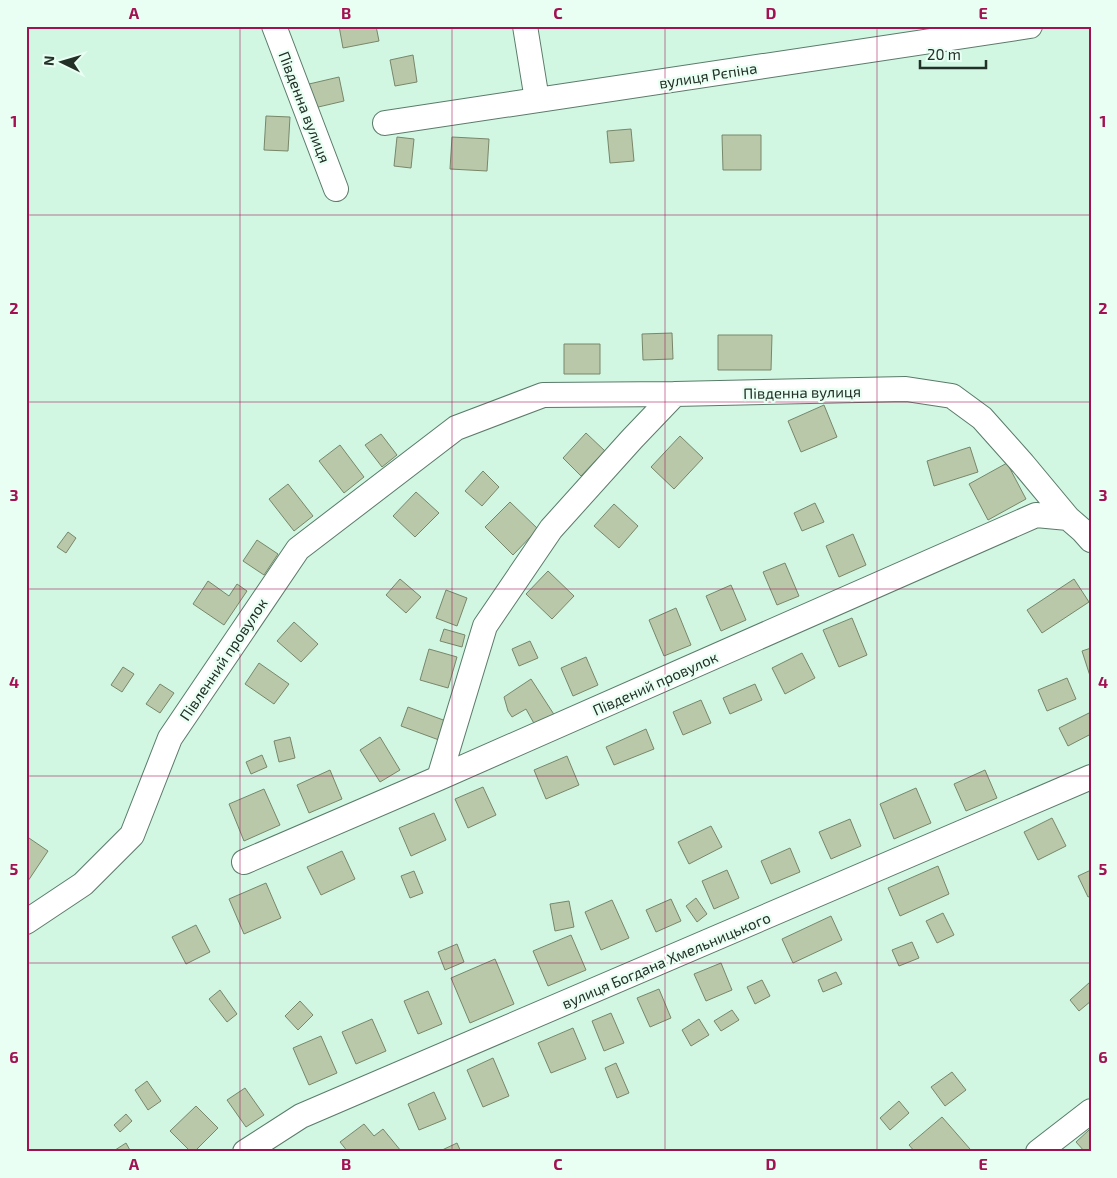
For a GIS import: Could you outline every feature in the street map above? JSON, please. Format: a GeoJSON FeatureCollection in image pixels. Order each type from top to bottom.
{"type":"FeatureCollection","features":[{"type":"Feature","properties":{"kind":"street","name":"Південна вулиця"},"geometry":{"type":"LineString","coordinates":[[274,26],[336,189]]}},
{"type":"Feature","properties":{"kind":"street"},"geometry":{"type":"LineString","coordinates":[[525,26],[537,100]]}},
{"type":"Feature","properties":{"kind":"street","name":"вулиця Рєпіна"},"geometry":{"type":"LineString","coordinates":[[385,123],[1030,26]]}},
{"type":"Feature","properties":{"kind":"street","name":"Південна вулиця"},"geometry":{"type":"LineString","coordinates":[[456,428],[543,395],[906,389],[952,396],[982,418],[1083,529]]}},
{"type":"Feature","properties":{"kind":"street"},"geometry":{"type":"LineString","coordinates":[[439,778],[485,626],[551,529],[675,394]]}},
{"type":"Feature","properties":{"kind":"street","name":"Півленний провулок"},"geometry":{"type":"LineString","coordinates":[[28,921],[83,884],[132,835],[170,738],[298,549],[456,428]]}},
{"type":"Feature","properties":{"kind":"street","name":"Південий провулок"},"geometry":{"type":"LineString","coordinates":[[244,862],[1036,515],[1083,529]]}},
{"type":"Feature","properties":{"kind":"street","name":"вулиця Богдана Хмельницького"},"geometry":{"type":"LineString","coordinates":[[245,1152],[301,1116],[1091,777]]}},
{"type":"Feature","properties":{"kind":"street"},"geometry":{"type":"LineString","coordinates":[[1038,1152],[1091,1111]]}},
{"type":"Feature","properties":{"kind":"building"},"geometry":{"type":"Polygon","coordinates":[[[339,26],[376,26],[379,41],[343,48],[339,26]]]}},
{"type":"Feature","properties":{"kind":"building"},"geometry":{"type":"Polygon","coordinates":[[[413,55],[417,82],[395,86],[390,60],[413,55]]]}},
{"type":"Feature","properties":{"kind":"building"},"geometry":{"type":"Polygon","coordinates":[[[339,77],[344,101],[314,108],[309,84],[339,77]]]}},
{"type":"Feature","properties":{"kind":"building"},"geometry":{"type":"Polygon","coordinates":[[[266,116],[290,117],[288,151],[264,150],[266,116]]]}},
{"type":"Feature","properties":{"kind":"building"},"geometry":{"type":"Polygon","coordinates":[[[631,129],[634,161],[610,163],[607,131],[631,129]]]}},
{"type":"Feature","properties":{"kind":"building"},"geometry":{"type":"Polygon","coordinates":[[[722,135],[761,135],[761,170],[723,170],[722,135]]]}},
{"type":"Feature","properties":{"kind":"building"},"geometry":{"type":"Polygon","coordinates":[[[397,137],[414,139],[411,168],[394,166],[397,137]]]}},
{"type":"Feature","properties":{"kind":"building"},"geometry":{"type":"Polygon","coordinates":[[[452,137],[489,139],[487,171],[450,169],[452,137]]]}},
{"type":"Feature","properties":{"kind":"building"},"geometry":{"type":"Polygon","coordinates":[[[672,333],[673,359],[643,360],[642,334],[672,333]]]}},
{"type":"Feature","properties":{"kind":"building"},"geometry":{"type":"Polygon","coordinates":[[[718,335],[772,335],[771,370],[718,370],[718,335]]]}},
{"type":"Feature","properties":{"kind":"building"},"geometry":{"type":"Polygon","coordinates":[[[564,344],[600,344],[600,374],[564,374],[564,344]]]}},
{"type":"Feature","properties":{"kind":"building"},"geometry":{"type":"Polygon","coordinates":[[[824,405],[837,437],[801,452],[788,421],[824,405]]]}},
{"type":"Feature","properties":{"kind":"building"},"geometry":{"type":"Polygon","coordinates":[[[586,433],[605,451],[581,476],[563,458],[586,433]]]}},
{"type":"Feature","properties":{"kind":"building"},"geometry":{"type":"Polygon","coordinates":[[[381,434],[397,455],[382,467],[365,445],[381,434]]]}},
{"type":"Feature","properties":{"kind":"building"},"geometry":{"type":"Polygon","coordinates":[[[680,436],[703,458],[674,489],[651,467],[680,436]]]}},
{"type":"Feature","properties":{"kind":"building"},"geometry":{"type":"Polygon","coordinates":[[[340,445],[364,477],[344,493],[319,461],[340,445]]]}},
{"type":"Feature","properties":{"kind":"building"},"geometry":{"type":"Polygon","coordinates":[[[970,447],[978,472],[934,486],[927,461],[970,447]]]}},
{"type":"Feature","properties":{"kind":"building"},"geometry":{"type":"Polygon","coordinates":[[[1007,463],[1026,499],[988,520],[969,484],[1007,463]]]}},
{"type":"Feature","properties":{"kind":"building"},"geometry":{"type":"Polygon","coordinates":[[[483,471],[499,487],[482,506],[465,491],[483,471]]]}},
{"type":"Feature","properties":{"kind":"building"},"geometry":{"type":"Polygon","coordinates":[[[288,484],[313,516],[294,531],[269,499],[288,484]]]}},
{"type":"Feature","properties":{"kind":"building"},"geometry":{"type":"Polygon","coordinates":[[[416,492],[439,513],[415,537],[393,516],[416,492]]]}},
{"type":"Feature","properties":{"kind":"building"},"geometry":{"type":"Polygon","coordinates":[[[510,502],[538,529],[513,555],[485,527],[510,502]]]}},
{"type":"Feature","properties":{"kind":"building"},"geometry":{"type":"Polygon","coordinates":[[[815,503],[824,522],[802,531],[794,513],[815,503]]]}},
{"type":"Feature","properties":{"kind":"building"},"geometry":{"type":"Polygon","coordinates":[[[614,504],[638,526],[619,548],[594,526],[614,504]]]}},
{"type":"Feature","properties":{"kind":"building"},"geometry":{"type":"Polygon","coordinates":[[[68,532],[76,538],[66,553],[57,547],[68,532]]]}},
{"type":"Feature","properties":{"kind":"building"},"geometry":{"type":"Polygon","coordinates":[[[853,534],[866,565],[839,577],[826,546],[853,534]]]}},
{"type":"Feature","properties":{"kind":"building"},"geometry":{"type":"Polygon","coordinates":[[[257,540],[278,554],[264,575],[243,561],[257,540]]]}},
{"type":"Feature","properties":{"kind":"building"},"geometry":{"type":"Polygon","coordinates":[[[785,563],[799,596],[777,605],[763,572],[785,563]]]}},
{"type":"Feature","properties":{"kind":"building"},"geometry":{"type":"Polygon","coordinates":[[[548,571],[574,596],[552,619],[526,594],[548,571]]]}},
{"type":"Feature","properties":{"kind":"building"},"geometry":{"type":"Polygon","coordinates":[[[400,579],[421,597],[406,613],[386,595],[400,579]]]}},
{"type":"Feature","properties":{"kind":"building"},"geometry":{"type":"Polygon","coordinates":[[[1074,579],[1089,602],[1042,633],[1027,610],[1074,579]]]}},
{"type":"Feature","properties":{"kind":"building"},"geometry":{"type":"Polygon","coordinates":[[[208,581],[229,596],[237,584],[247,591],[224,625],[193,604],[208,581]]]}},
{"type":"Feature","properties":{"kind":"building"},"geometry":{"type":"Polygon","coordinates":[[[731,585],[746,620],[721,631],[706,596],[731,585]]]}},
{"type":"Feature","properties":{"kind":"building"},"geometry":{"type":"Polygon","coordinates":[[[446,590],[467,598],[457,626],[436,618],[446,590]]]}},
{"type":"Feature","properties":{"kind":"building"},"geometry":{"type":"Polygon","coordinates":[[[676,608],[691,645],[664,656],[649,620],[676,608]]]}},
{"type":"Feature","properties":{"kind":"building"},"geometry":{"type":"Polygon","coordinates":[[[852,618],[867,655],[839,667],[823,630],[852,618]]]}},
{"type":"Feature","properties":{"kind":"building"},"geometry":{"type":"Polygon","coordinates":[[[294,622],[318,644],[301,662],[277,641],[294,622]]]}},
{"type":"Feature","properties":{"kind":"building"},"geometry":{"type":"Polygon","coordinates":[[[444,629],[465,635],[462,647],[440,641],[444,629]]]}},
{"type":"Feature","properties":{"kind":"building"},"geometry":{"type":"Polygon","coordinates":[[[530,641],[538,658],[519,666],[512,649],[530,641]]]}},
{"type":"Feature","properties":{"kind":"building"},"geometry":{"type":"Polygon","coordinates":[[[1091,648],[1091,679],[1082,651],[1091,648]]]}},
{"type":"Feature","properties":{"kind":"building"},"geometry":{"type":"Polygon","coordinates":[[[429,649],[457,657],[448,688],[420,680],[429,649]]]}},
{"type":"Feature","properties":{"kind":"building"},"geometry":{"type":"Polygon","coordinates":[[[802,653],[815,678],[785,694],[772,668],[802,653]]]}},
{"type":"Feature","properties":{"kind":"building"},"geometry":{"type":"Polygon","coordinates":[[[586,657],[598,685],[573,696],[561,668],[586,657]]]}},
{"type":"Feature","properties":{"kind":"building"},"geometry":{"type":"Polygon","coordinates":[[[259,663],[289,684],[274,704],[245,684],[259,663]]]}},
{"type":"Feature","properties":{"kind":"building"},"geometry":{"type":"Polygon","coordinates":[[[123,667],[134,674],[122,692],[111,685],[123,667]]]}},
{"type":"Feature","properties":{"kind":"building"},"geometry":{"type":"Polygon","coordinates":[[[1067,678],[1076,699],[1047,711],[1038,690],[1067,678]]]}},
{"type":"Feature","properties":{"kind":"building"},"geometry":{"type":"Polygon","coordinates":[[[531,679],[555,716],[536,727],[526,709],[512,717],[504,697],[531,679]]]}},
{"type":"Feature","properties":{"kind":"building"},"geometry":{"type":"Polygon","coordinates":[[[160,684],[174,693],[160,713],[146,704],[160,684]]]}},
{"type":"Feature","properties":{"kind":"building"},"geometry":{"type":"Polygon","coordinates":[[[755,684],[762,700],[730,714],[723,698],[755,684]]]}},
{"type":"Feature","properties":{"kind":"building"},"geometry":{"type":"Polygon","coordinates":[[[701,700],[711,723],[683,735],[673,712],[701,700]]]}},
{"type":"Feature","properties":{"kind":"building"},"geometry":{"type":"Polygon","coordinates":[[[408,707],[446,721],[439,740],[401,726],[408,707]]]}},
{"type":"Feature","properties":{"kind":"building"},"geometry":{"type":"Polygon","coordinates":[[[1091,712],[1091,734],[1068,746],[1059,728],[1091,712]]]}},
{"type":"Feature","properties":{"kind":"building"},"geometry":{"type":"Polygon","coordinates":[[[646,729],[654,749],[614,765],[606,747],[646,729]]]}},
{"type":"Feature","properties":{"kind":"building"},"geometry":{"type":"Polygon","coordinates":[[[290,737],[295,758],[279,762],[274,741],[290,737]]]}},
{"type":"Feature","properties":{"kind":"building"},"geometry":{"type":"Polygon","coordinates":[[[380,737],[400,770],[380,782],[360,750],[380,737]]]}},
{"type":"Feature","properties":{"kind":"building"},"geometry":{"type":"Polygon","coordinates":[[[262,755],[267,767],[251,774],[246,762],[262,755]]]}},
{"type":"Feature","properties":{"kind":"building"},"geometry":{"type":"Polygon","coordinates":[[[567,756],[579,785],[546,799],[534,770],[567,756]]]}},
{"type":"Feature","properties":{"kind":"building"},"geometry":{"type":"Polygon","coordinates":[[[330,770],[342,799],[309,813],[297,785],[330,770]]]}},
{"type":"Feature","properties":{"kind":"building"},"geometry":{"type":"Polygon","coordinates":[[[985,770],[997,798],[966,811],[954,784],[985,770]]]}},
{"type":"Feature","properties":{"kind":"building"},"geometry":{"type":"Polygon","coordinates":[[[483,787],[496,815],[468,828],[455,799],[483,787]]]}},
{"type":"Feature","properties":{"kind":"building"},"geometry":{"type":"Polygon","coordinates":[[[916,788],[931,823],[894,839],[880,804],[916,788]]]}},
{"type":"Feature","properties":{"kind":"building"},"geometry":{"type":"Polygon","coordinates":[[[264,789],[280,825],[244,841],[229,804],[264,789]]]}},
{"type":"Feature","properties":{"kind":"building"},"geometry":{"type":"Polygon","coordinates":[[[434,813],[446,840],[411,856],[399,828],[434,813]]]}},
{"type":"Feature","properties":{"kind":"building"},"geometry":{"type":"Polygon","coordinates":[[[1052,818],[1066,846],[1038,860],[1024,832],[1052,818]]]}},
{"type":"Feature","properties":{"kind":"building"},"geometry":{"type":"Polygon","coordinates":[[[850,819],[861,846],[831,859],[819,832],[850,819]]]}},
{"type":"Feature","properties":{"kind":"building"},"geometry":{"type":"Polygon","coordinates":[[[711,826],[722,847],[689,864],[678,842],[711,826]]]}},
{"type":"Feature","properties":{"kind":"building"},"geometry":{"type":"Polygon","coordinates":[[[26,836],[48,851],[26,884],[26,836]]]}},
{"type":"Feature","properties":{"kind":"building"},"geometry":{"type":"Polygon","coordinates":[[[790,848],[800,872],[771,884],[761,861],[790,848]]]}},
{"type":"Feature","properties":{"kind":"building"},"geometry":{"type":"Polygon","coordinates":[[[342,851],[355,879],[321,895],[307,867],[342,851]]]}},
{"type":"Feature","properties":{"kind":"building"},"geometry":{"type":"Polygon","coordinates":[[[938,866],[949,894],[900,916],[888,888],[938,866]]]}},
{"type":"Feature","properties":{"kind":"building"},"geometry":{"type":"Polygon","coordinates":[[[727,870],[739,898],[714,909],[702,881],[727,870]]]}},
{"type":"Feature","properties":{"kind":"building"},"geometry":{"type":"Polygon","coordinates":[[[1091,870],[1091,896],[1088,897],[1078,876],[1091,870]]]}},
{"type":"Feature","properties":{"kind":"building"},"geometry":{"type":"Polygon","coordinates":[[[414,871],[423,893],[410,898],[401,876],[414,871]]]}},
{"type":"Feature","properties":{"kind":"building"},"geometry":{"type":"Polygon","coordinates":[[[266,883],[281,918],[244,934],[229,899],[266,883]]]}},
{"type":"Feature","properties":{"kind":"building"},"geometry":{"type":"Polygon","coordinates":[[[696,898],[707,914],[697,922],[686,906],[696,898]]]}},
{"type":"Feature","properties":{"kind":"building"},"geometry":{"type":"Polygon","coordinates":[[[671,899],[681,921],[656,932],[646,910],[671,899]]]}},
{"type":"Feature","properties":{"kind":"building"},"geometry":{"type":"Polygon","coordinates":[[[612,900],[629,938],[601,950],[585,912],[612,900]]]}},
{"type":"Feature","properties":{"kind":"building"},"geometry":{"type":"Polygon","coordinates":[[[569,901],[574,927],[555,931],[550,904],[569,901]]]}},
{"type":"Feature","properties":{"kind":"building"},"geometry":{"type":"Polygon","coordinates":[[[943,913],[954,935],[937,943],[926,921],[943,913]]]}},
{"type":"Feature","properties":{"kind":"building"},"geometry":{"type":"Polygon","coordinates":[[[831,916],[842,940],[793,963],[782,939],[831,916]]]}},
{"type":"Feature","properties":{"kind":"building"},"geometry":{"type":"Polygon","coordinates":[[[196,925],[210,952],[186,964],[172,937],[196,925]]]}},
{"type":"Feature","properties":{"kind":"building"},"geometry":{"type":"Polygon","coordinates":[[[571,935],[586,970],[548,986],[533,951],[571,935]]]}},
{"type":"Feature","properties":{"kind":"building"},"geometry":{"type":"Polygon","coordinates":[[[912,942],[919,958],[899,966],[892,950],[912,942]]]}},
{"type":"Feature","properties":{"kind":"building"},"geometry":{"type":"Polygon","coordinates":[[[457,944],[464,962],[445,970],[438,952],[457,944]]]}},
{"type":"Feature","properties":{"kind":"building"},"geometry":{"type":"Polygon","coordinates":[[[495,959],[514,1004],[470,1023],[451,978],[495,959]]]}},
{"type":"Feature","properties":{"kind":"building"},"geometry":{"type":"Polygon","coordinates":[[[721,963],[732,990],[706,1001],[694,974],[721,963]]]}},
{"type":"Feature","properties":{"kind":"building"},"geometry":{"type":"Polygon","coordinates":[[[836,972],[842,984],[823,992],[818,980],[836,972]]]}},
{"type":"Feature","properties":{"kind":"building"},"geometry":{"type":"Polygon","coordinates":[[[762,980],[770,996],[755,1004],[747,987],[762,980]]]}},
{"type":"Feature","properties":{"kind":"building"},"geometry":{"type":"Polygon","coordinates":[[[1090,982],[1091,1001],[1079,1011],[1070,1000],[1090,982]]]}},
{"type":"Feature","properties":{"kind":"building"},"geometry":{"type":"Polygon","coordinates":[[[659,989],[671,1018],[650,1027],[637,998],[659,989]]]}},
{"type":"Feature","properties":{"kind":"building"},"geometry":{"type":"Polygon","coordinates":[[[220,990],[237,1014],[227,1022],[209,999],[220,990]]]}},
{"type":"Feature","properties":{"kind":"building"},"geometry":{"type":"Polygon","coordinates":[[[428,991],[442,1024],[418,1034],[404,1001],[428,991]]]}},
{"type":"Feature","properties":{"kind":"building"},"geometry":{"type":"Polygon","coordinates":[[[300,1001],[313,1015],[298,1030],[285,1016],[300,1001]]]}},
{"type":"Feature","properties":{"kind":"building"},"geometry":{"type":"Polygon","coordinates":[[[732,1010],[739,1020],[721,1031],[714,1021],[732,1010]]]}},
{"type":"Feature","properties":{"kind":"building"},"geometry":{"type":"Polygon","coordinates":[[[611,1013],[624,1043],[604,1051],[592,1021],[611,1013]]]}},
{"type":"Feature","properties":{"kind":"building"},"geometry":{"type":"Polygon","coordinates":[[[372,1019],[386,1051],[356,1064],[342,1032],[372,1019]]]}},
{"type":"Feature","properties":{"kind":"building"},"geometry":{"type":"Polygon","coordinates":[[[699,1019],[709,1035],[691,1046],[682,1030],[699,1019]]]}},
{"type":"Feature","properties":{"kind":"building"},"geometry":{"type":"Polygon","coordinates":[[[573,1028],[586,1059],[551,1073],[538,1043],[573,1028]]]}},
{"type":"Feature","properties":{"kind":"building"},"geometry":{"type":"Polygon","coordinates":[[[321,1036],[337,1073],[309,1085],[293,1048],[321,1036]]]}},
{"type":"Feature","properties":{"kind":"building"},"geometry":{"type":"Polygon","coordinates":[[[493,1058],[509,1096],[483,1107],[467,1070],[493,1058]]]}},
{"type":"Feature","properties":{"kind":"building"},"geometry":{"type":"Polygon","coordinates":[[[616,1063],[629,1093],[617,1098],[605,1068],[616,1063]]]}},
{"type":"Feature","properties":{"kind":"building"},"geometry":{"type":"Polygon","coordinates":[[[952,1072],[966,1090],[945,1106],[931,1087],[952,1072]]]}},
{"type":"Feature","properties":{"kind":"building"},"geometry":{"type":"Polygon","coordinates":[[[147,1081],[161,1101],[148,1110],[135,1090],[147,1081]]]}},
{"type":"Feature","properties":{"kind":"building"},"geometry":{"type":"Polygon","coordinates":[[[245,1088],[264,1115],[246,1127],[227,1100],[245,1088]]]}},
{"type":"Feature","properties":{"kind":"building"},"geometry":{"type":"Polygon","coordinates":[[[434,1092],[446,1119],[419,1130],[408,1104],[434,1092]]]}},
{"type":"Feature","properties":{"kind":"building"},"geometry":{"type":"Polygon","coordinates":[[[899,1101],[909,1113],[890,1130],[880,1118],[899,1101]]]}},
{"type":"Feature","properties":{"kind":"building"},"geometry":{"type":"Polygon","coordinates":[[[196,1106],[218,1128],[194,1152],[191,1152],[170,1131],[196,1106]]]}},
{"type":"Feature","properties":{"kind":"building"},"geometry":{"type":"Polygon","coordinates":[[[126,1114],[132,1121],[120,1132],[114,1125],[126,1114]]]}},
{"type":"Feature","properties":{"kind":"building"},"geometry":{"type":"Polygon","coordinates":[[[942,1117],[970,1149],[967,1152],[915,1152],[909,1145],[942,1117]]]}},
{"type":"Feature","properties":{"kind":"building"},"geometry":{"type":"Polygon","coordinates":[[[364,1124],[374,1136],[383,1129],[401,1151],[348,1152],[340,1142],[364,1124]]]}},
{"type":"Feature","properties":{"kind":"building"},"geometry":{"type":"Polygon","coordinates":[[[1089,1130],[1091,1132],[1091,1152],[1085,1152],[1076,1142],[1089,1130]]]}},
{"type":"Feature","properties":{"kind":"building"},"geometry":{"type":"Polygon","coordinates":[[[126,1143],[131,1152],[112,1152],[126,1143]]]}},
{"type":"Feature","properties":{"kind":"building"},"geometry":{"type":"Polygon","coordinates":[[[457,1143],[461,1152],[440,1152],[440,1151],[457,1143]]]}}]}
